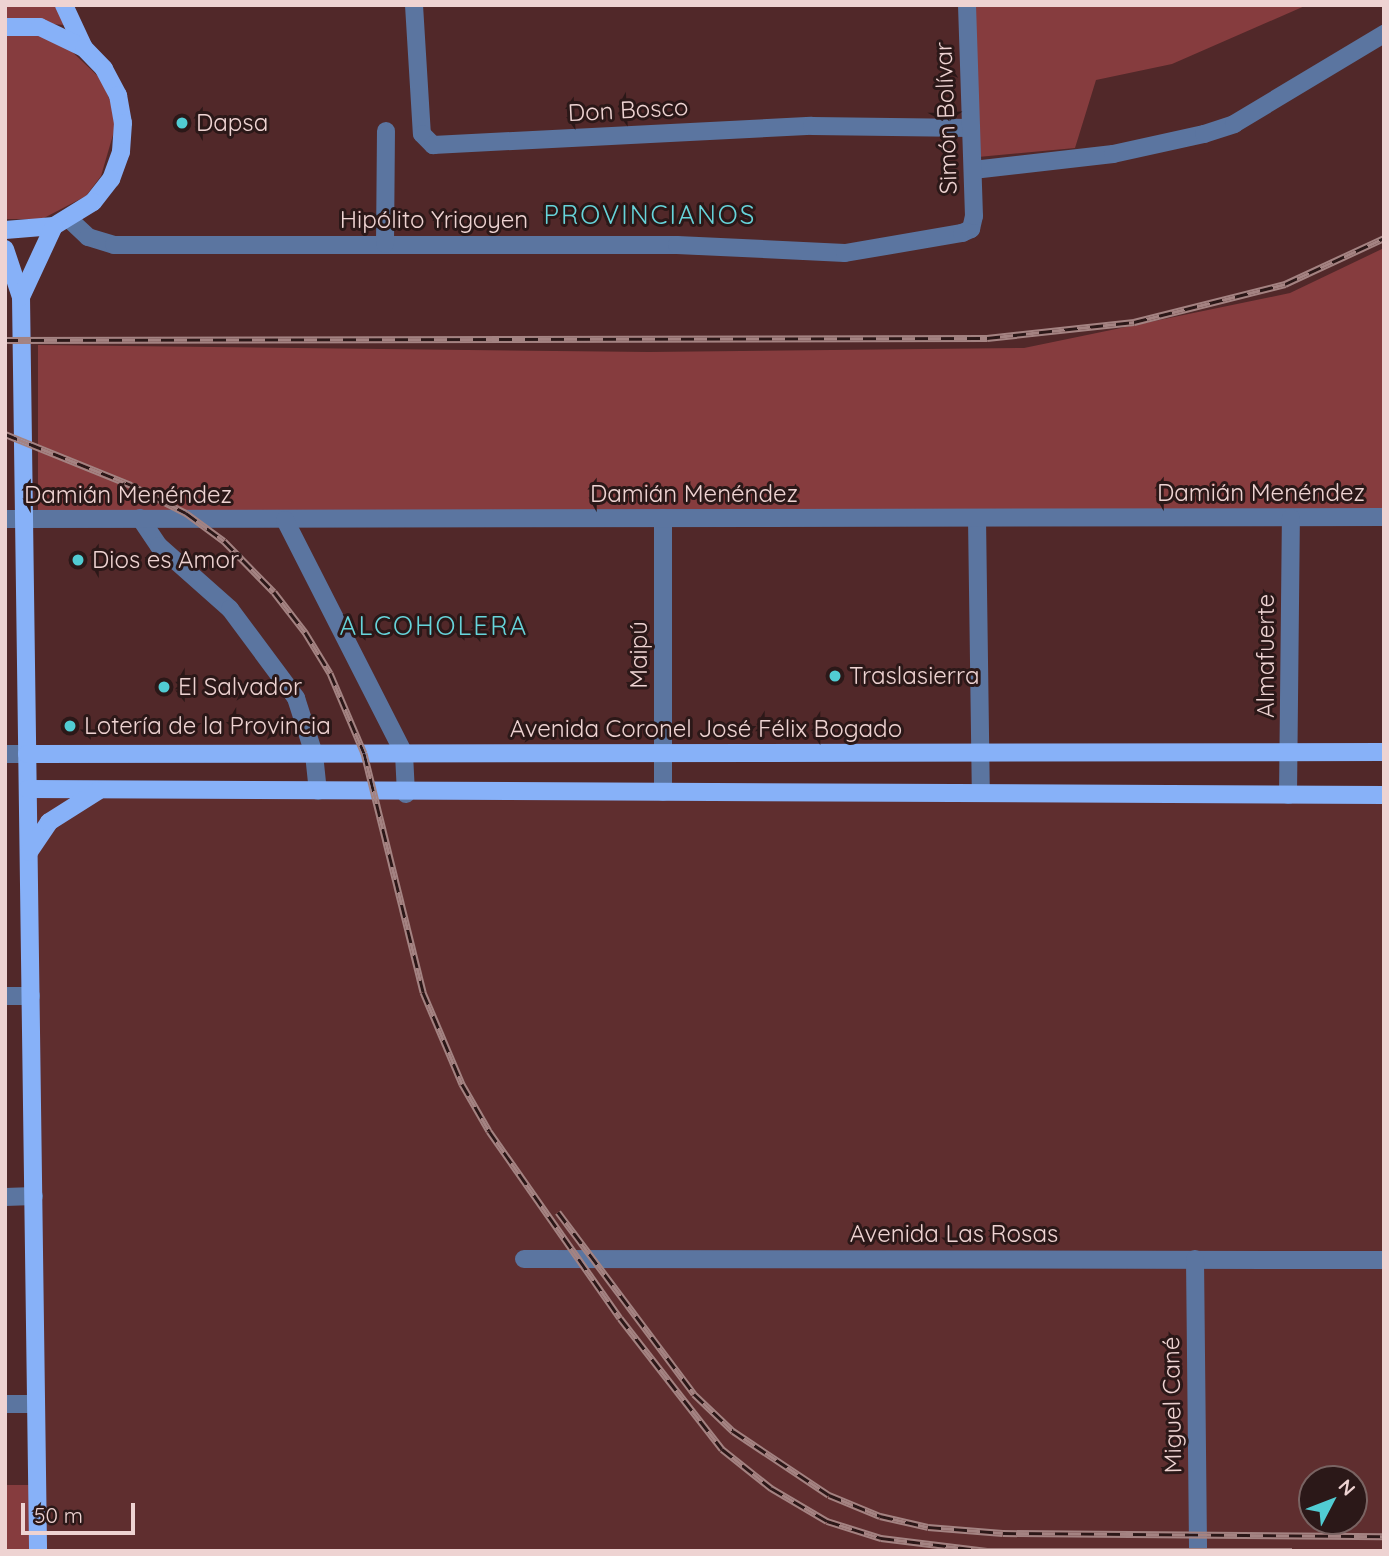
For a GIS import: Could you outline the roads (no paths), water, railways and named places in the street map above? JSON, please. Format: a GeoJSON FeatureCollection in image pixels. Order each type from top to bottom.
{"type":"FeatureCollection","features":[{"type":"Feature","properties":{"kind":"main road"},"geometry":{"type":"LineString","coordinates":[[21,296],[62,223],[93,202],[111,180],[121,152],[123,123],[118,95],[104,69],[84,48],[65,6]]}},
{"type":"Feature","properties":{"kind":"main road"},"geometry":{"type":"LineString","coordinates":[[5,27],[40,27],[84,48]]}},
{"type":"Feature","properties":{"kind":"main road"},"geometry":{"type":"LineString","coordinates":[[5,230],[62,223]]}},
{"type":"Feature","properties":{"kind":"main road"},"geometry":{"type":"LineString","coordinates":[[5,249],[21,296],[14,519],[28,789],[38,1551]]}},
{"type":"Feature","properties":{"kind":"main road","name":"Avenida Coronel José Félix Bogado"},"geometry":{"type":"LineString","coordinates":[[27,754],[1384,752]]}},
{"type":"Feature","properties":{"kind":"main road"},"geometry":{"type":"LineString","coordinates":[[28,789],[406,794],[663,792],[1384,795]]}},
{"type":"Feature","properties":{"kind":"main road"},"geometry":{"type":"LineString","coordinates":[[29,852],[49,822],[101,790]]}},
{"type":"Feature","properties":{"kind":"street","name":"Don Bosco"},"geometry":{"type":"LineString","coordinates":[[414,5],[422,134],[433,145],[812,126],[971,128]]}},
{"type":"Feature","properties":{"kind":"street","name":"Simón Bolívar"},"geometry":{"type":"LineString","coordinates":[[967,5],[973,170],[971,229]]}},
{"type":"Feature","properties":{"kind":"street"},"geometry":{"type":"LineString","coordinates":[[973,170],[1113,155],[1204,135],[1234,124],[1384,34]]}},
{"type":"Feature","properties":{"kind":"street"},"geometry":{"type":"LineString","coordinates":[[385,244],[386,131]]}},
{"type":"Feature","properties":{"kind":"street","name":"Hipólito Yrigoyen"},"geometry":{"type":"LineString","coordinates":[[62,223],[88,237],[114,245],[677,244],[845,253],[971,229]]}},
{"type":"Feature","properties":{"kind":"street","name":"Almafuerte"},"geometry":{"type":"LineString","coordinates":[[1288,795],[1291,752],[1291,517]]}},
{"type":"Feature","properties":{"kind":"street","name":"Damián Menéndez"},"geometry":{"type":"LineString","coordinates":[[14,519],[1384,517]]}},
{"type":"Feature","properties":{"kind":"street"},"geometry":{"type":"LineString","coordinates":[[140,518],[159,546],[230,609],[296,698],[314,754],[318,791]]}},
{"type":"Feature","properties":{"kind":"street","name":"Maipú"},"geometry":{"type":"LineString","coordinates":[[663,518],[663,792]]}},
{"type":"Feature","properties":{"kind":"street"},"geometry":{"type":"LineString","coordinates":[[977,518],[981,793]]}},
{"type":"Feature","properties":{"kind":"street"},"geometry":{"type":"LineString","coordinates":[[285,520],[404,754],[406,794]]}},
{"type":"Feature","properties":{"kind":"street"},"geometry":{"type":"LineString","coordinates":[[5,754],[27,754]]}},
{"type":"Feature","properties":{"kind":"street"},"geometry":{"type":"LineString","coordinates":[[5,996],[31,996]]}},
{"type":"Feature","properties":{"kind":"street"},"geometry":{"type":"LineString","coordinates":[[5,1196],[34,1196]]}},
{"type":"Feature","properties":{"kind":"street","name":"Avenida Las Rosas"},"geometry":{"type":"LineString","coordinates":[[524,1259],[1384,1260]]}},
{"type":"Feature","properties":{"kind":"street","name":"Miguel Cané"},"geometry":{"type":"LineString","coordinates":[[1195,1259],[1198,1551]]}},
{"type":"Feature","properties":{"kind":"street"},"geometry":{"type":"LineString","coordinates":[[5,1404],[36,1404]]}},
{"type":"Feature","properties":{"kind":"railway"},"geometry":{"type":"LineString","coordinates":[[5,340],[987,338],[1134,322],[1285,284],[1384,238]]}},
{"type":"Feature","properties":{"kind":"railway"},"geometry":{"type":"LineString","coordinates":[[5,434],[131,485],[186,513],[224,541],[274,592],[305,632],[330,673],[364,753],[423,992],[462,1084],[489,1131],[620,1318],[722,1449],[771,1488],[827,1521],[881,1538],[987,1551],[1292,1551]]}},
{"type":"Feature","properties":{"kind":"railway"},"geometry":{"type":"LineString","coordinates":[[558,1212],[694,1394],[733,1431],[829,1495],[880,1516],[928,1527],[1003,1533],[1384,1536]]}},
{"type":"Feature","properties":{"kind":"place","name":"Dapsa"},"geometry":{"type":"Point","coordinates":[182,123]}},
{"type":"Feature","properties":{"kind":"place","name":"Dios es Amor"},"geometry":{"type":"Point","coordinates":[78,560]}},
{"type":"Feature","properties":{"kind":"place","name":"Traslasierra"},"geometry":{"type":"Point","coordinates":[835,676]}},
{"type":"Feature","properties":{"kind":"place","name":"El Salvador"},"geometry":{"type":"Point","coordinates":[164,687]}},
{"type":"Feature","properties":{"kind":"place","name":"Lotería de la Provincia"},"geometry":{"type":"Point","coordinates":[70,726]}},
{"type":"Feature","properties":{"kind":"district","name":"PROVINCIANOS"},"geometry":{"type":"Point","coordinates":[650,215]}},
{"type":"Feature","properties":{"kind":"district","name":"ALCOHOLERA"},"geometry":{"type":"Point","coordinates":[434,626]}}]}
